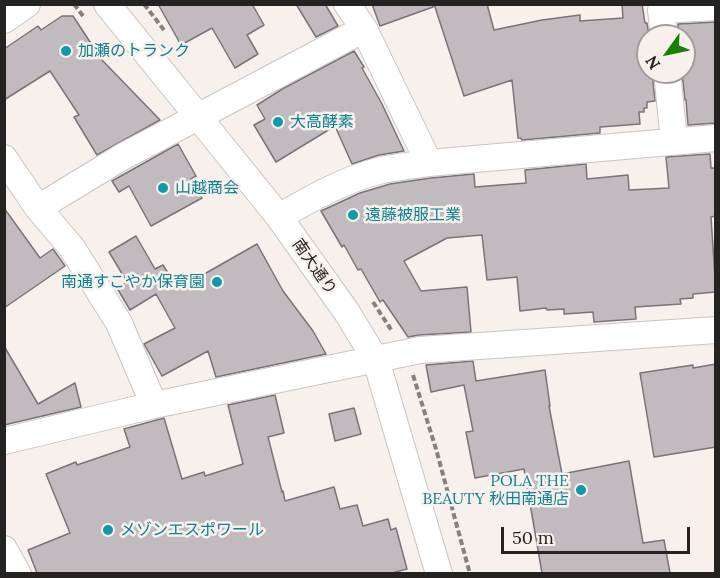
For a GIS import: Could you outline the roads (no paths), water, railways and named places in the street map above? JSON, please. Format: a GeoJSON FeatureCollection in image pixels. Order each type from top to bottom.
{"type":"FeatureCollection","features":[{"type":"Feature","properties":{"kind":"street"},"geometry":{"type":"LineString","coordinates":[[4,20],[27,4]]}},
{"type":"Feature","properties":{"kind":"street","name":"南大通り"},"geometry":{"type":"LineString","coordinates":[[107,4],[279,217],[346,311],[376,360],[439,573]]}},
{"type":"Feature","properties":{"kind":"street"},"geometry":{"type":"LineString","coordinates":[[347,4],[364,29],[429,163]]}},
{"type":"Feature","properties":{"kind":"street"},"geometry":{"type":"LineString","coordinates":[[663,24],[661,10],[716,7]]}},
{"type":"Feature","properties":{"kind":"street"},"geometry":{"type":"LineString","coordinates":[[38,208],[122,157],[364,29]]}},
{"type":"Feature","properties":{"kind":"street"},"geometry":{"type":"LineString","coordinates":[[669,84],[674,141]]}},
{"type":"Feature","properties":{"kind":"street"},"geometry":{"type":"LineString","coordinates":[[279,217],[347,182],[381,171],[429,163],[716,138]]}},
{"type":"Feature","properties":{"kind":"street"},"geometry":{"type":"LineString","coordinates":[[4,158],[38,208],[72,248],[119,323],[154,405]]}},
{"type":"Feature","properties":{"kind":"street"},"geometry":{"type":"LineString","coordinates":[[4,441],[154,405],[420,350],[716,330]]}},
{"type":"Feature","properties":{"kind":"street"},"geometry":{"type":"LineString","coordinates":[[4,549],[18,573]]}},
{"type":"Feature","properties":{"kind":"place","name":"加瀬のトランク"},"geometry":{"type":"Point","coordinates":[66,51]}},
{"type":"Feature","properties":{"kind":"place","name":"大高酵素"},"geometry":{"type":"Point","coordinates":[278,122]}},
{"type":"Feature","properties":{"kind":"place","name":"山越商会"},"geometry":{"type":"Point","coordinates":[163,188]}},
{"type":"Feature","properties":{"kind":"place","name":"遠藤被服工業"},"geometry":{"type":"Point","coordinates":[353,215]}},
{"type":"Feature","properties":{"kind":"place","name":"南通すこやか保育園"},"geometry":{"type":"Point","coordinates":[217,282]}},
{"type":"Feature","properties":{"kind":"place","name":"POLA THE BEAUTY 秋田南通店"},"geometry":{"type":"Point","coordinates":[581,490]}},
{"type":"Feature","properties":{"kind":"place","name":"メゾンエスポワール"},"geometry":{"type":"Point","coordinates":[108,530]}}]}
